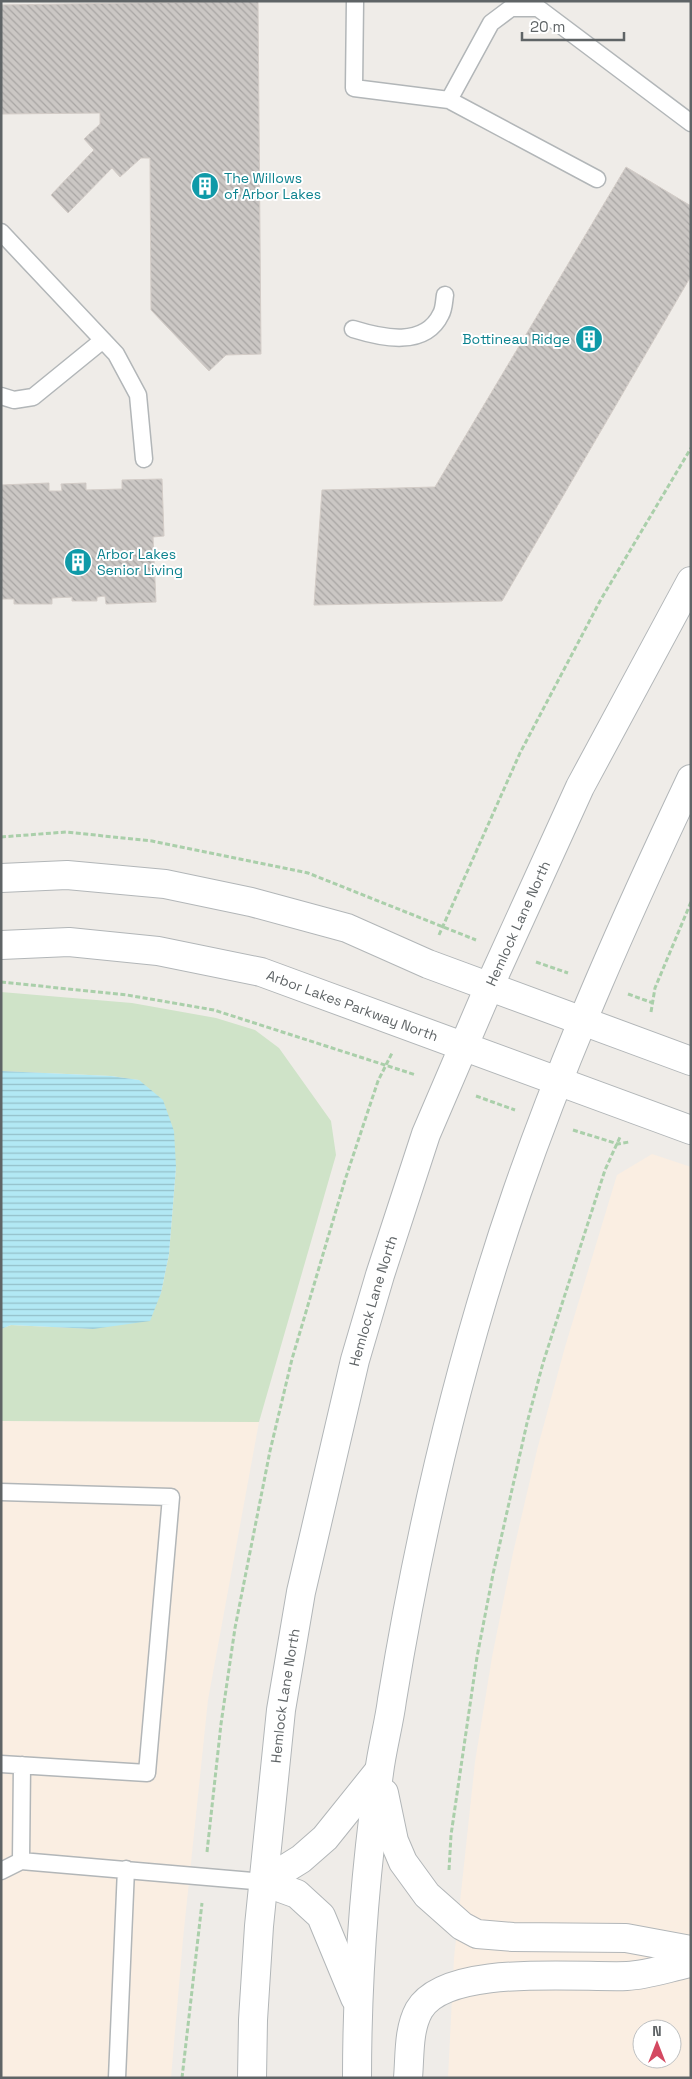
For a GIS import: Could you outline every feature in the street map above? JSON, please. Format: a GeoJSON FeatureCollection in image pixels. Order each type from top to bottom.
{"type":"FeatureCollection","features":[{"type":"Feature","properties":{"kind":"main road","name":"Hemlock Lane North"},"geometry":{"type":"LineString","coordinates":[[252,2078],[252,2020],[281,1710],[301,1592],[358,1351],[400,1208],[445,1085],[580,787],[691,581]]}},
{"type":"Feature","properties":{"kind":"main road"},"geometry":{"type":"LineString","coordinates":[[357,2078],[357,2004],[379,1771],[406,1618],[439,1467],[466,1359],[514,1202],[543,1120],[599,984],[691,779]]}},
{"type":"Feature","properties":{"kind":"main road"},"geometry":{"type":"LineString","coordinates":[[1,878],[67,875],[165,884],[251,902],[347,928],[428,964],[691,1061]]}},
{"type":"Feature","properties":{"kind":"main road","name":"Arbor Lakes Parkway North"},"geometry":{"type":"LineString","coordinates":[[1,945],[68,942],[158,951],[261,972],[691,1130]]}},
{"type":"Feature","properties":{"kind":"main road"},"geometry":{"type":"LineString","coordinates":[[264,1882],[302,1859],[325,1838],[379,1771]]}},
{"type":"Feature","properties":{"kind":"main road"},"geometry":{"type":"LineString","coordinates":[[379,1771],[394,1841],[402,1862],[427,1895],[462,1926],[477,1934],[513,1937],[626,1938],[691,1950]]}},
{"type":"Feature","properties":{"kind":"main road"},"geometry":{"type":"LineString","coordinates":[[264,1882],[297,1894],[321,1916],[357,2004]]}},
{"type":"Feature","properties":{"kind":"main road"},"geometry":{"type":"LineString","coordinates":[[408,2078],[411,2032],[420,2009],[437,1994],[460,1983],[494,1977],[629,1976],[691,1963]]}},
{"type":"Feature","properties":{"kind":"lane"},"geometry":{"type":"LineString","coordinates":[[354,1],[354,88],[449,100],[597,179]]}},
{"type":"Feature","properties":{"kind":"lane"},"geometry":{"type":"LineString","coordinates":[[449,100],[491,23],[511,8],[538,8],[691,123]]}},
{"type":"Feature","properties":{"kind":"lane"},"geometry":{"type":"LineString","coordinates":[[1,232],[116,354],[138,395],[144,459]]}},
{"type":"Feature","properties":{"kind":"lane"},"geometry":{"type":"LineString","coordinates":[[353,329],[376,336],[401,339],[429,330],[441,314],[445,295]]}},
{"type":"Feature","properties":{"kind":"lane"},"geometry":{"type":"LineString","coordinates":[[1,396],[14,400],[33,397],[102,340]]}},
{"type":"Feature","properties":{"kind":"lane"},"geometry":{"type":"LineString","coordinates":[[1,1492],[171,1497],[147,1773],[1,1764]]}},
{"type":"Feature","properties":{"kind":"lane"},"geometry":{"type":"LineString","coordinates":[[21,1861],[22,1765]]}},
{"type":"Feature","properties":{"kind":"lane"},"geometry":{"type":"LineString","coordinates":[[1,1871],[21,1861],[264,1882]]}},
{"type":"Feature","properties":{"kind":"lane"},"geometry":{"type":"LineString","coordinates":[[117,2078],[126,1869]]}},
{"type":"Feature","properties":{"kind":"path"},"geometry":{"type":"LineString","coordinates":[[691,448],[604,593],[520,753],[443,926],[505,952],[653,1003],[655,988],[691,902]]}},
{"type":"Feature","properties":{"kind":"path"},"geometry":{"type":"LineString","coordinates":[[1,982],[127,995],[214,1010],[445,1085],[618,1144],[599,1188],[543,1364],[525,1433],[493,1574],[477,1658],[451,1835],[449,1876]]}},
{"type":"Feature","properties":{"kind":"path"},"geometry":{"type":"LineString","coordinates":[[182,2078],[201,1925],[204,1876],[221,1724],[235,1628],[270,1451],[292,1359],[340,1199],[378,1081],[387,1066]]}},
{"type":"Feature","properties":{"kind":"shaded area"},"geometry":{"type":"Polygon","coordinates":[[[652,1154],[691,1167],[691,2078],[448,2078],[454,1958],[475,1762],[492,1657],[513,1553],[537,1450],[565,1347],[617,1175],[652,1154]]]}},
{"type":"Feature","properties":{"kind":"shaded area"},"geometry":{"type":"Polygon","coordinates":[[[1,1421],[259,1422],[208,1700],[183,1939],[171,2078],[1,2078],[1,1421]]]}},
{"type":"Feature","properties":{"kind":"green space"},"geometry":{"type":"Polygon","coordinates":[[[1,992],[132,1003],[216,1018],[255,1030],[279,1048],[331,1121],[336,1155],[259,1422],[1,1421],[1,1329],[11,1325],[93,1329],[161,1293],[169,1254],[176,1167],[139,1080],[111,1076],[1,1071],[1,992]]]}},
{"type":"Feature","properties":{"kind":"water"},"geometry":{"type":"Polygon","coordinates":[[[1,1071],[111,1076],[139,1080],[163,1100],[174,1131],[176,1167],[169,1254],[161,1293],[150,1321],[93,1329],[11,1325],[1,1329],[1,1071]]]}},
{"type":"Feature","properties":{"kind":"building","name":"The Willows of Arbor Lakes"},"geometry":{"type":"Polygon","coordinates":[[[258,1],[261,354],[226,355],[209,371],[151,310],[150,158],[141,158],[120,177],[112,168],[68,213],[51,195],[94,150],[84,139],[100,124],[100,113],[1,114],[1,5],[258,1]]]}},
{"type":"Feature","properties":{"kind":"building","name":"Bottineau Ridge"},"geometry":{"type":"Polygon","coordinates":[[[626,167],[691,206],[691,276],[502,601],[314,605],[322,490],[435,487],[626,167]]]}},
{"type":"Feature","properties":{"kind":"building","name":"Arbor Lakes Senior Living"},"geometry":{"type":"Polygon","coordinates":[[[162,479],[164,536],[153,537],[156,602],[106,604],[105,596],[97,597],[97,601],[72,601],[72,597],[52,598],[52,604],[14,604],[14,599],[1,599],[1,485],[49,483],[49,491],[62,491],[61,484],[86,483],[86,490],[122,489],[122,480],[162,479]]]}},
{"type":"Feature","properties":{"kind":"place","name":"The Willows of Arbor Lakes"},"geometry":{"type":"Point","coordinates":[205,186]}},
{"type":"Feature","properties":{"kind":"place","name":"Bottineau Ridge"},"geometry":{"type":"Point","coordinates":[589,339]}},
{"type":"Feature","properties":{"kind":"place","name":"Arbor Lakes Senior Living"},"geometry":{"type":"Point","coordinates":[78,562]}}]}
